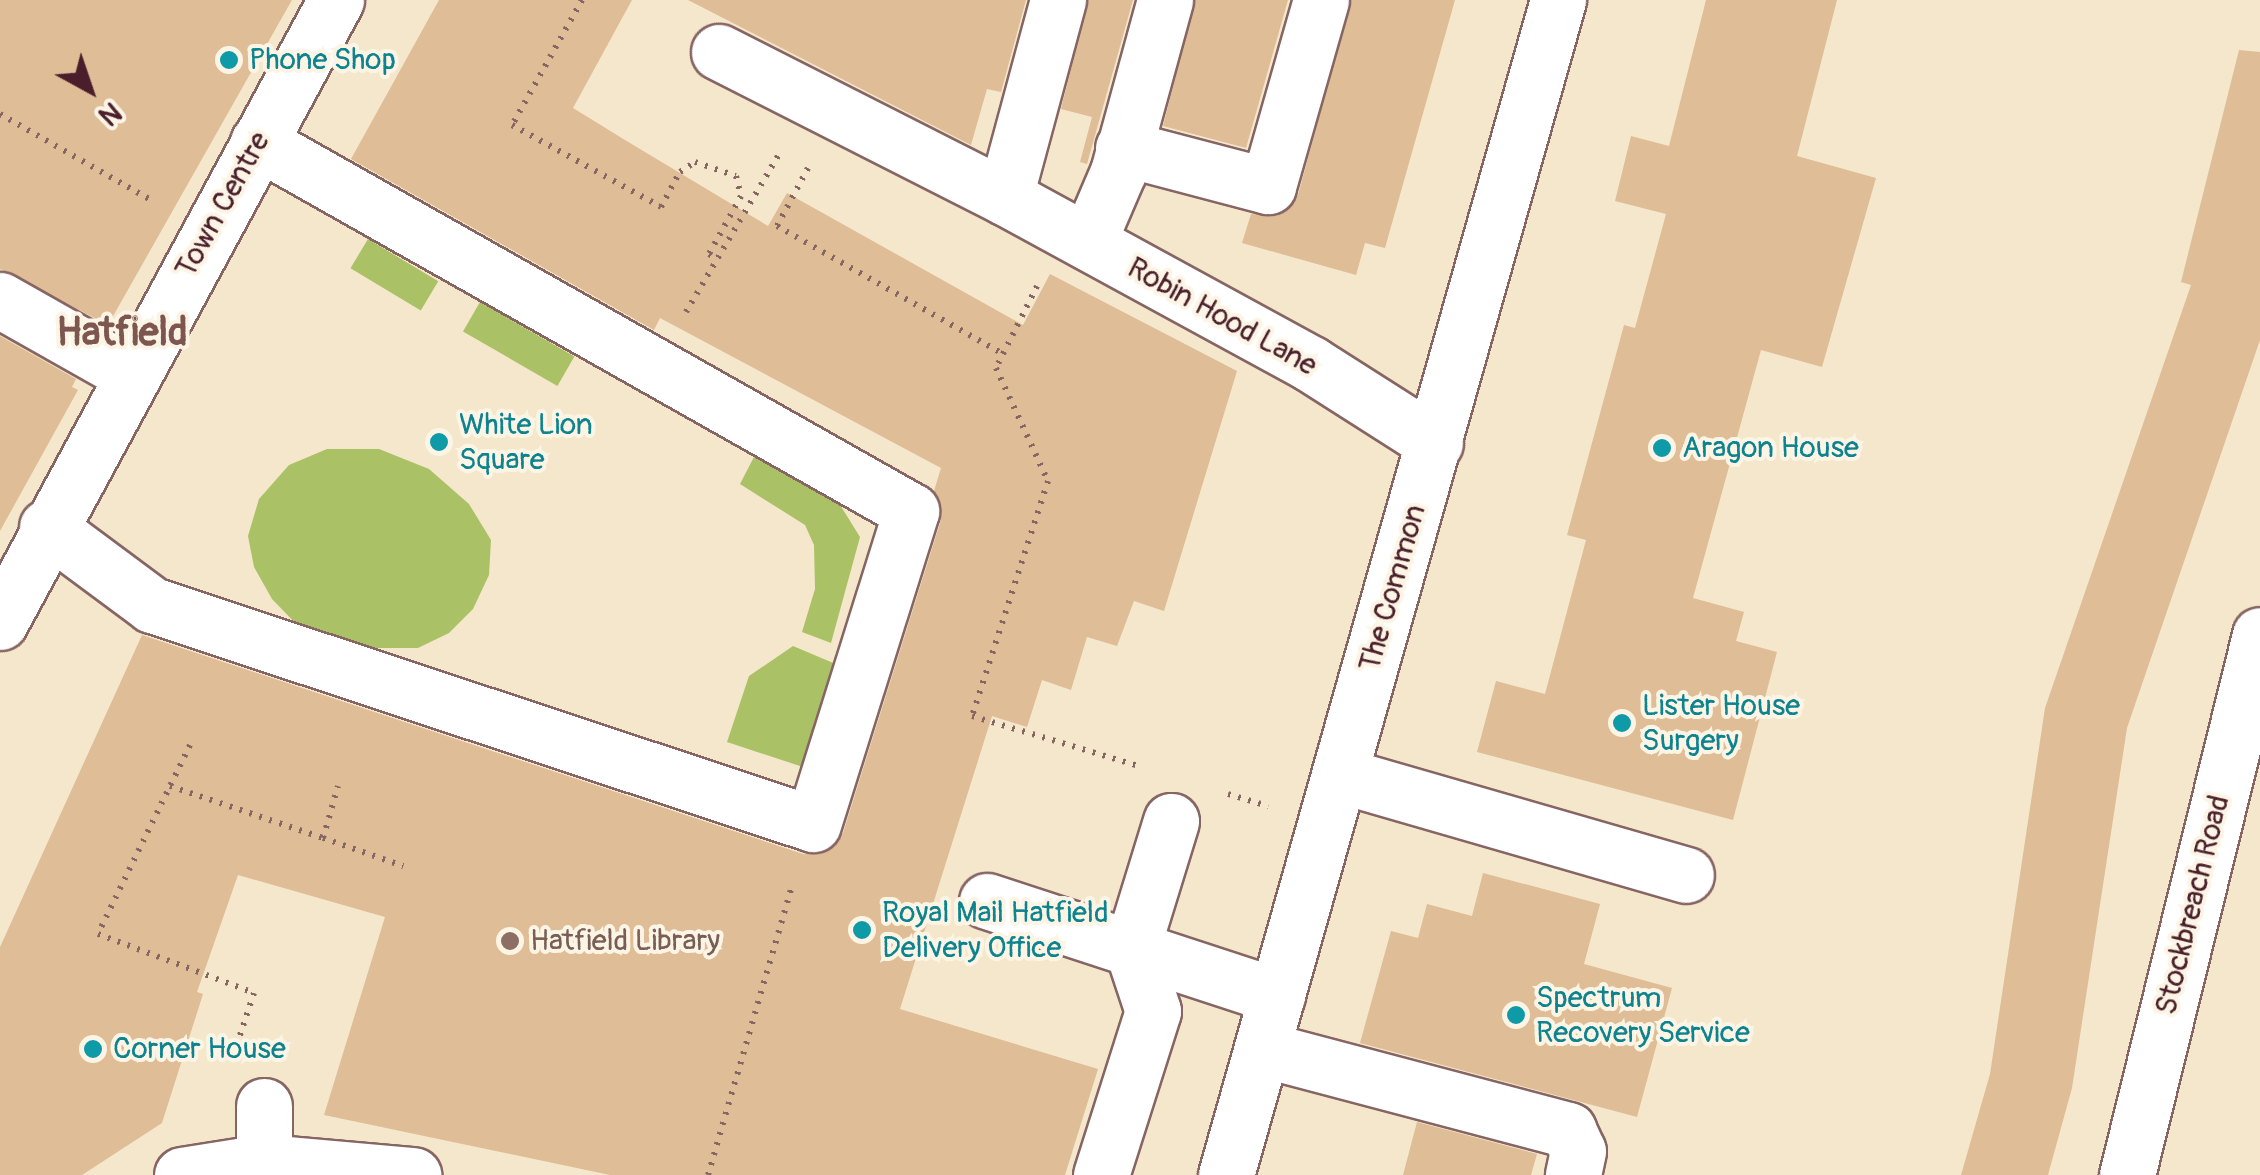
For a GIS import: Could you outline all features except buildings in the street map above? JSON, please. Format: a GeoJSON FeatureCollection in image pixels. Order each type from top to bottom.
{"type":"FeatureCollection","features":[{"type":"Feature","properties":{"kind":"street","name":"Town Centre"},"geometry":{"type":"LineString","coordinates":[[0,622],[47,527],[336,0]]}},
{"type":"Feature","properties":{"kind":"street"},"geometry":{"type":"LineString","coordinates":[[1005,197],[1058,0]]}},
{"type":"Feature","properties":{"kind":"street"},"geometry":{"type":"LineString","coordinates":[[1088,242],[1123,148],[1165,0]]}},
{"type":"Feature","properties":{"kind":"street"},"geometry":{"type":"LineString","coordinates":[[1123,148],[1268,186],[1321,0]]}},
{"type":"Feature","properties":{"kind":"street","name":"The Common"},"geometry":{"type":"LineString","coordinates":[[1226,1175],[1558,0]]}},
{"type":"Feature","properties":{"kind":"street","name":"Robin Hood Lane"},"geometry":{"type":"LineString","coordinates":[[720,52],[1088,242],[1310,364],[1435,444]]}},
{"type":"Feature","properties":{"kind":"street"},"geometry":{"type":"LineString","coordinates":[[47,527],[152,605],[813,824],[911,511],[652,370],[258,142]]}},
{"type":"Feature","properties":{"kind":"street"},"geometry":{"type":"LineString","coordinates":[[0,300],[131,374]]}},
{"type":"Feature","properties":{"kind":"street","name":"Stockbreach Road"},"geometry":{"type":"LineString","coordinates":[[2127,1175],[2260,635]]}},
{"type":"Feature","properties":{"kind":"street"},"geometry":{"type":"LineString","coordinates":[[1340,775],[1686,876]]}},
{"type":"Feature","properties":{"kind":"street"},"geometry":{"type":"LineString","coordinates":[[1101,1175],[1153,1012],[1132,948],[1171,820]]}},
{"type":"Feature","properties":{"kind":"street"},"geometry":{"type":"LineString","coordinates":[[987,901],[1277,996]]}},
{"type":"Feature","properties":{"kind":"street"},"geometry":{"type":"LineString","coordinates":[[1262,1049],[1568,1130],[1578,1151],[1572,1175]]}},
{"type":"Feature","properties":{"kind":"street"},"geometry":{"type":"LineString","coordinates":[[264,1106],[264,1162]]}},
{"type":"Feature","properties":{"kind":"street"},"geometry":{"type":"LineString","coordinates":[[182,1175],[264,1162],[414,1175]]}},
{"type":"Feature","properties":{"kind":"path"},"geometry":{"type":"LineString","coordinates":[[582,0],[512,125],[660,207],[680,172],[695,162],[709,165],[741,185],[709,254],[717,258]]}},
{"type":"Feature","properties":{"kind":"path"},"geometry":{"type":"LineString","coordinates":[[0,114],[208,232]]}},
{"type":"Feature","properties":{"kind":"path"},"geometry":{"type":"LineString","coordinates":[[652,370],[788,139]]}},
{"type":"Feature","properties":{"kind":"path"},"geometry":{"type":"LineString","coordinates":[[793,196],[777,226],[1003,354]]}},
{"type":"Feature","properties":{"kind":"path"},"geometry":{"type":"LineString","coordinates":[[1043,275],[996,368],[1048,481],[972,716],[1093,752]]}},
{"type":"Feature","properties":{"kind":"path"},"geometry":{"type":"LineString","coordinates":[[190,745],[98,934],[254,993],[231,1063]]}},
{"type":"Feature","properties":{"kind":"path"},"geometry":{"type":"LineString","coordinates":[[170,786],[402,866]]}},
{"type":"Feature","properties":{"kind":"path"},"geometry":{"type":"LineString","coordinates":[[323,838],[338,786]]}},
{"type":"Feature","properties":{"kind":"path"},"geometry":{"type":"LineString","coordinates":[[708,1175],[813,824]]}},
{"type":"Feature","properties":{"kind":"green space"},"geometry":{"type":"Polygon","coordinates":[[[368,239],[438,281],[421,310],[350,268],[368,239]]]}},
{"type":"Feature","properties":{"kind":"green space"},"geometry":{"type":"Polygon","coordinates":[[[480,302],[574,356],[557,386],[463,331],[480,302]]]}},
{"type":"Feature","properties":{"kind":"green space"},"geometry":{"type":"Polygon","coordinates":[[[327,449],[379,449],[429,469],[469,504],[491,540],[489,575],[473,609],[449,633],[418,648],[340,648],[300,628],[272,599],[254,567],[248,536],[259,499],[289,465],[327,449]]]}},
{"type":"Feature","properties":{"kind":"green space"},"geometry":{"type":"Polygon","coordinates":[[[755,455],[837,500],[860,537],[831,643],[802,632],[815,589],[814,545],[805,525],[740,484],[755,455]]]}},
{"type":"Feature","properties":{"kind":"green space"},"geometry":{"type":"Polygon","coordinates":[[[793,646],[838,665],[806,768],[727,742],[749,676],[793,646]]]}},
{"type":"Feature","properties":{"kind":"place","name":"Phone Shop"},"geometry":{"type":"Point","coordinates":[229,60]}},
{"type":"Feature","properties":{"kind":"place","name":"White Lion Square"},"geometry":{"type":"Point","coordinates":[439,442]}},
{"type":"Feature","properties":{"kind":"place","name":"Aragon House"},"geometry":{"type":"Point","coordinates":[1662,448]}},
{"type":"Feature","properties":{"kind":"place","name":"Lister House Surgery"},"geometry":{"type":"Point","coordinates":[1622,723]}},
{"type":"Feature","properties":{"kind":"place","name":"Royal Mail Hatfield Delivery Office"},"geometry":{"type":"Point","coordinates":[862,930]}},
{"type":"Feature","properties":{"kind":"place","name":"Hatfield Library"},"geometry":{"type":"Point","coordinates":[510,941]}},
{"type":"Feature","properties":{"kind":"place","name":"Spectrum Recovery Service"},"geometry":{"type":"Point","coordinates":[1516,1015]}},
{"type":"Feature","properties":{"kind":"place","name":"Corner House"},"geometry":{"type":"Point","coordinates":[93,1049]}},
{"type":"Feature","properties":{"kind":"district","name":"Hatfield"},"geometry":{"type":"Point","coordinates":[122,333]}}]}
